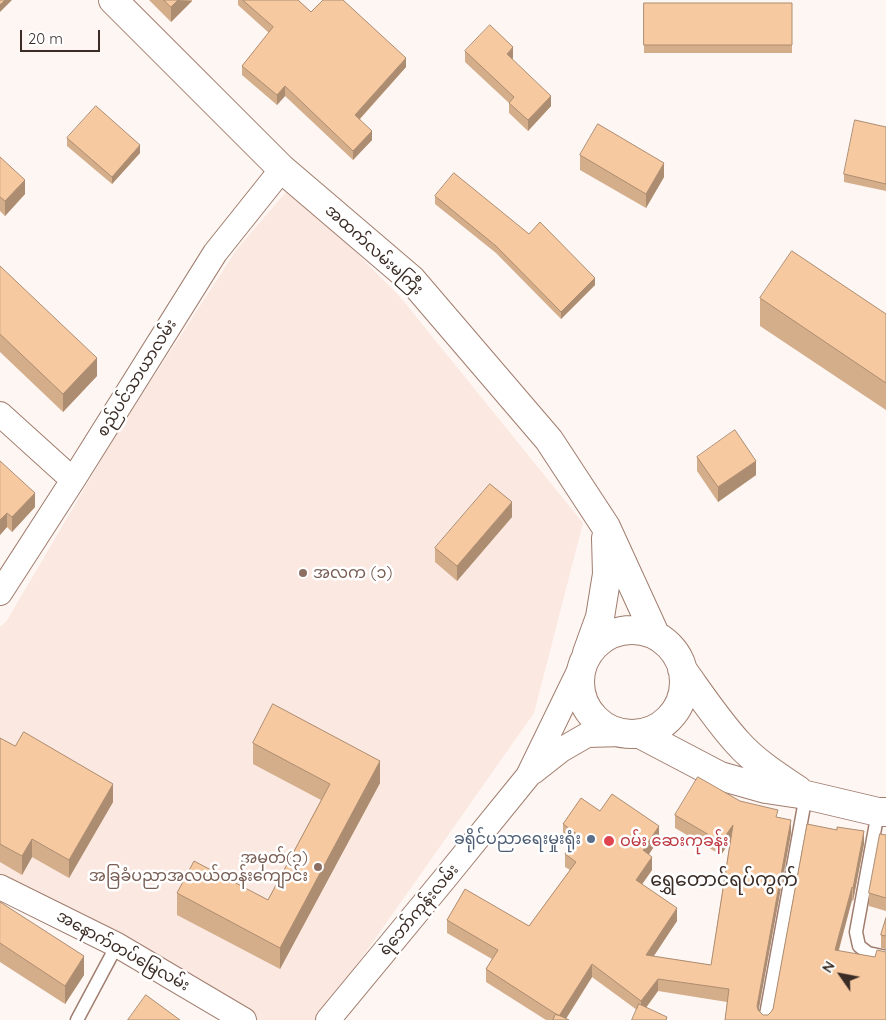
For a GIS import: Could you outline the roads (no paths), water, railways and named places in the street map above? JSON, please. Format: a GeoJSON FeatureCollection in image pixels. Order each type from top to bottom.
{"type":"FeatureCollection","features":[{"type":"Feature","properties":{"kind":"main road","name":"အထက်လမ်းမကြီး"},"geometry":{"type":"LineString","coordinates":[[112,0],[282,169],[412,280],[549,440],[606,527],[654,634]]}},
{"type":"Feature","properties":{"kind":"main road"},"geometry":{"type":"LineString","coordinates":[[606,527],[606,574],[600,617],[584,661],[579,686],[583,703],[593,718],[606,728],[632,734],[720,776],[766,789],[882,812]]}},
{"type":"Feature","properties":{"kind":"main road"},"geometry":{"type":"LineString","coordinates":[[584,661],[600,639],[617,631],[636,629],[654,634],[667,642],[677,654],[682,669],[684,686],[680,703],[670,717],[657,728],[632,734]]}},
{"type":"Feature","properties":{"kind":"main road"},"geometry":{"type":"LineString","coordinates":[[682,669],[712,713],[739,744],[770,772],[806,796]]}},
{"type":"Feature","properties":{"kind":"street","name":"စည်ပင်သာယာလမ်း"},"geometry":{"type":"LineString","coordinates":[[0,593],[215,253],[282,169]]}},
{"type":"Feature","properties":{"kind":"street"},"geometry":{"type":"LineString","coordinates":[[0,414],[73,480]]}},
{"type":"Feature","properties":{"kind":"street"},"geometry":{"type":"LineString","coordinates":[[528,776],[584,661]]}},
{"type":"Feature","properties":{"kind":"street"},"geometry":{"type":"LineString","coordinates":[[528,776],[561,750],[587,735],[632,734]]}},
{"type":"Feature","properties":{"kind":"street","name":"ရဲဘော်ကုန်းလမ်း"},"geometry":{"type":"LineString","coordinates":[[328,1020],[528,776]]}},
{"type":"Feature","properties":{"kind":"street","name":"အနောက်တပ်မြေလမ်း"},"geometry":{"type":"LineString","coordinates":[[0,887],[117,945],[244,1020]]}},
{"type":"Feature","properties":{"kind":"lane"},"geometry":{"type":"LineString","coordinates":[[765,1020],[806,796]]}},
{"type":"Feature","properties":{"kind":"lane"},"geometry":{"type":"LineString","coordinates":[[882,812],[856,932],[859,946],[868,953],[886,957]]}},
{"type":"Feature","properties":{"kind":"lane"},"geometry":{"type":"LineString","coordinates":[[77,1020],[117,945]]}},
{"type":"Feature","properties":{"kind":"place","name":"အလက (၁)"},"geometry":{"type":"Point","coordinates":[303,573]}},
{"type":"Feature","properties":{"kind":"place","name":"ခရိုင်ပညာရေးမှုးရုံး"},"geometry":{"type":"Point","coordinates":[591,839]}},
{"type":"Feature","properties":{"kind":"place","name":"ဝမ်း ဆေးကုခန်း"},"geometry":{"type":"Point","coordinates":[609,841]}},
{"type":"Feature","properties":{"kind":"place","name":"အမှတ်(၁) အခြခံပညာအလယ်တန်းကျောင်း"},"geometry":{"type":"Point","coordinates":[318,867]}},
{"type":"Feature","properties":{"kind":"district","name":"ရွှေတောင်ရပ်ကွက်"},"geometry":{"type":"Point","coordinates":[724,880]}}]}
